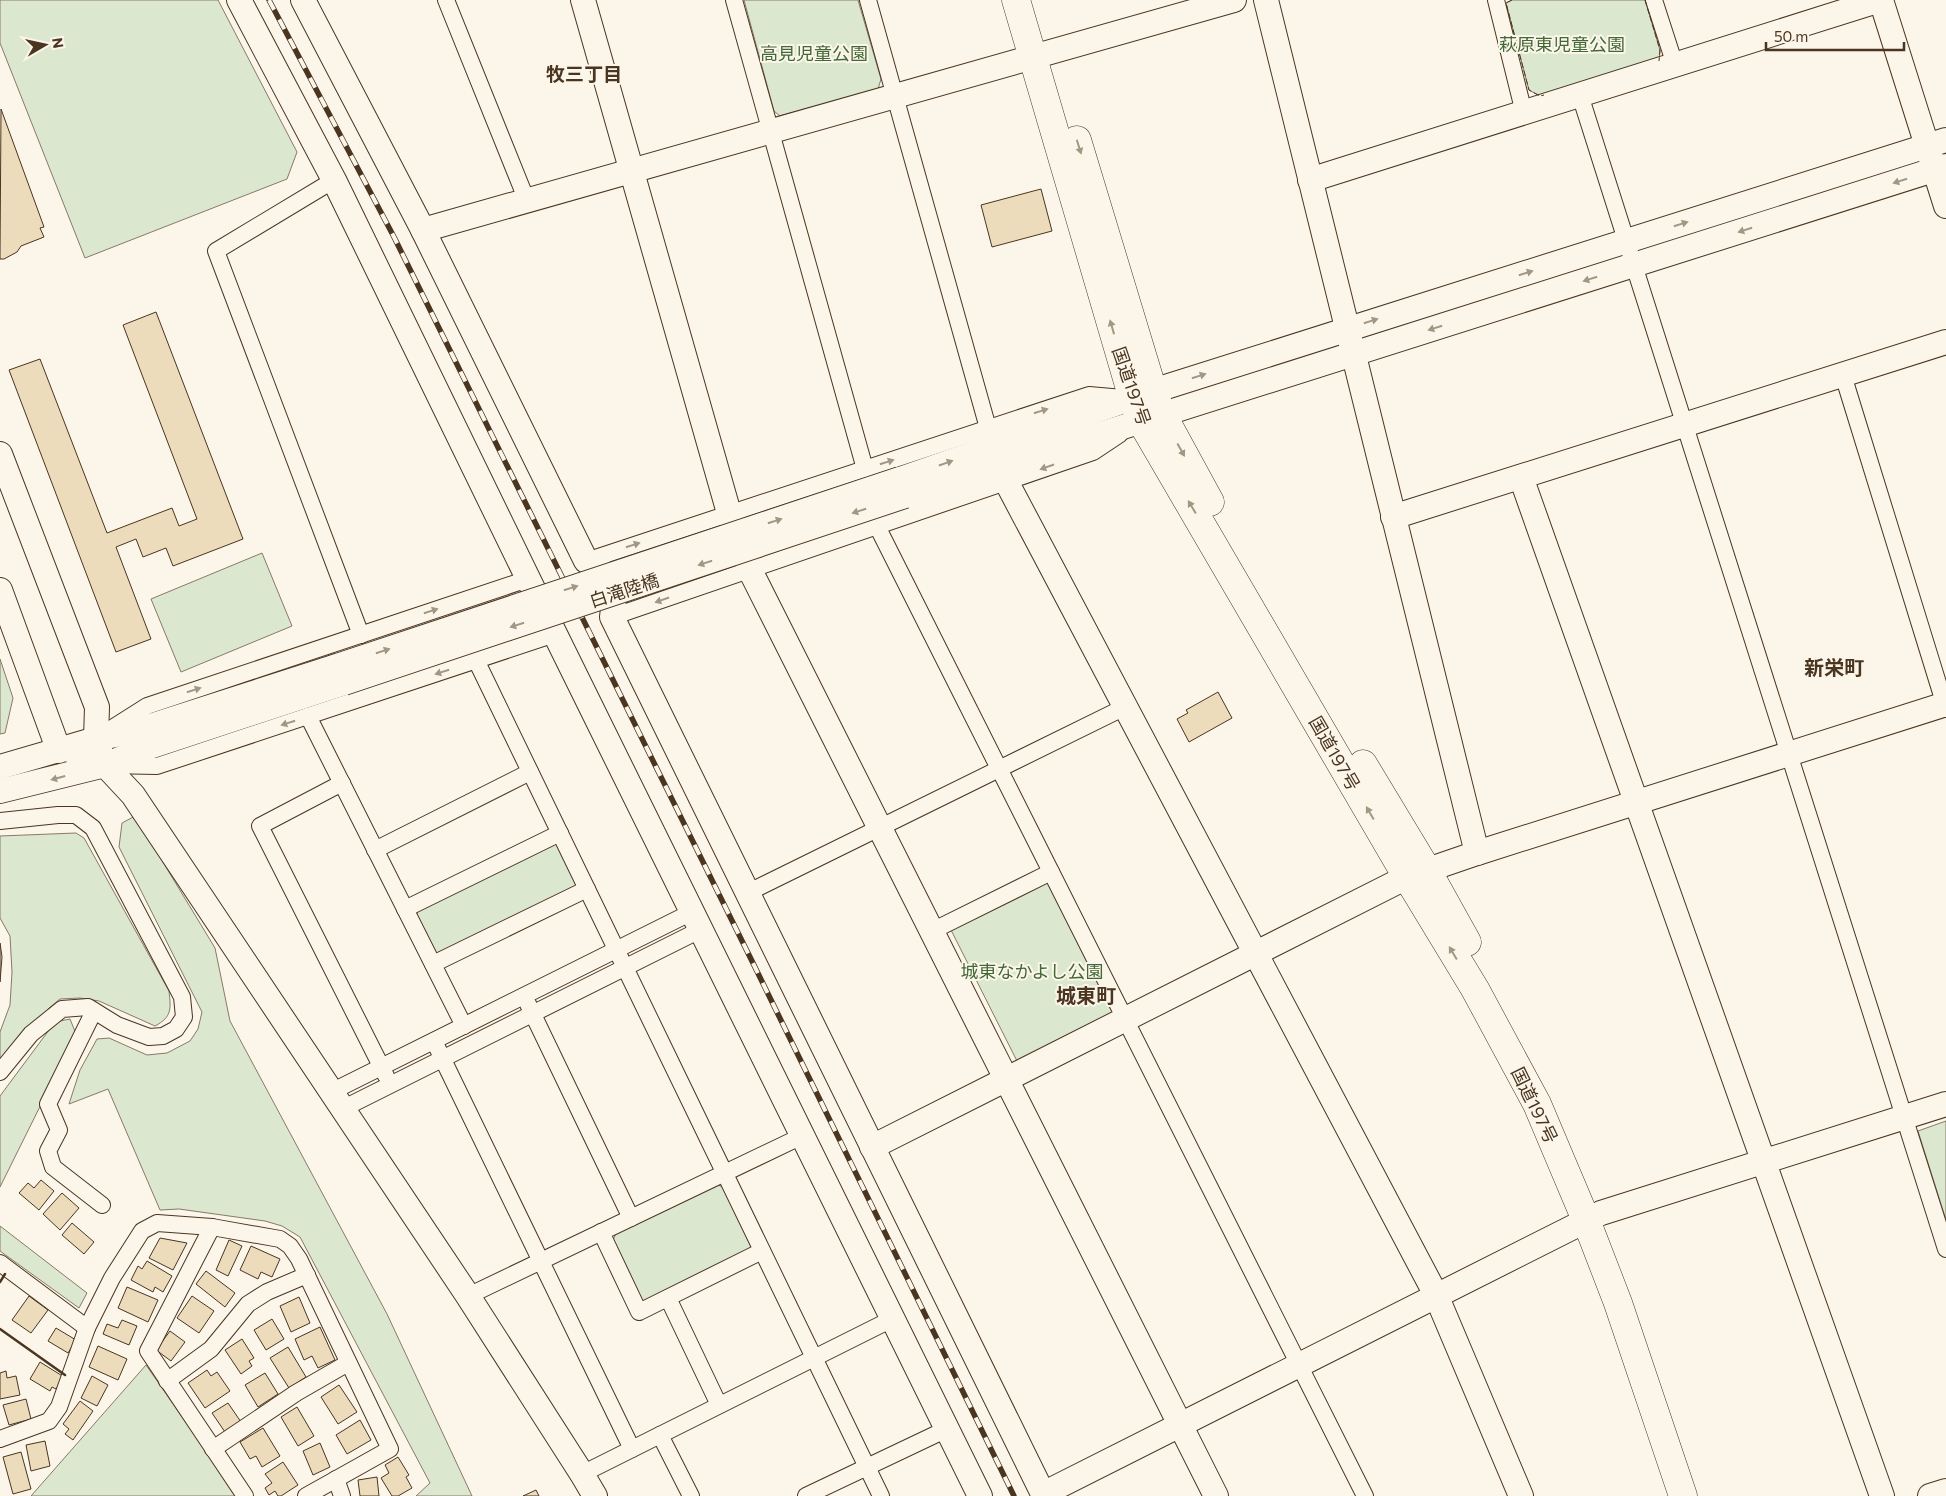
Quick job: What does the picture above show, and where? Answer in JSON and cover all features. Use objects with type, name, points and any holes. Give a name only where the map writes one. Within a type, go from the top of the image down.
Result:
[{"type":"highway","name":"国道197号","points":[[1016,0],[1041,55],[1147,406],[1256,586],[1417,874],[1548,1090],[1593,1217],[1701,1496]]},
{"type":"highway","name":"国道197号","points":[[1035,0],[1041,55]]},
{"type":"highway","name":"国道197号","points":[[1593,1217],[1618,1303],[1683,1496]]},
{"type":"street","points":[[239,0],[334,180],[554,634],[980,1496]]},
{"type":"street","points":[[303,0],[423,230],[586,561],[600,568],[614,600],[612,617],[1044,1495],[1299,1364],[1593,1217],[1946,1104]]},
{"type":"street","points":[[446,0],[527,201]]},
{"type":"street","points":[[584,0],[729,513],[750,570],[1216,1496]]},
{"type":"street","points":[[734,0],[865,469]]},
{"type":"street","points":[[868,0],[988,428]]},
{"type":"street","points":[[423,230],[1234,0]]},
{"type":"street","points":[[1266,0],[1476,854]]},
{"type":"street","points":[[1496,0],[1524,113]]},
{"type":"street","points":[[1654,0],[1675,65]]},
{"type":"street","points":[[1310,180],[1881,0],[1936,143],[1946,206]]},
{"type":"street","points":[[1580,95],[1946,1249]]},
{"type":"street","points":[[612,617],[1093,452],[1147,406],[1347,329],[1936,143]]},
{"type":"street","points":[[586,561],[1089,395],[1147,406],[1353,354],[1940,168]]},
{"type":"street","points":[[334,180],[216,251],[361,635]]},
{"type":"street","points":[[1393,517],[1946,342]]},
{"type":"street","points":[[872,1147],[1417,874],[1636,802],[1946,706],[1843,375]]},
{"type":"street","name":"白滝陸橋","points":[[340,675],[1147,406]]},
{"type":"street","points":[[0,454],[97,707],[96,740],[105,765],[133,795],[468,1296],[595,1496]]},
{"type":"street","points":[[1521,477],[1882,1496]]},
{"type":"street","points":[[1006,482],[1436,1295],[1521,1496]]},
{"type":"street","points":[[877,526],[1365,1496]]},
{"type":"street","points":[[96,740],[148,706],[528,579]]},
{"type":"street","points":[[0,590],[59,751]]},
{"type":"street","points":[[59,751],[105,765],[157,766],[554,634]]},
{"type":"street","points":[[476,660],[881,1496]]},
{"type":"street","points":[[0,767],[340,675]]},
{"type":"street","points":[[0,792],[105,765],[340,675]]},
{"type":"street","points":[[747,893],[1125,707]]},
{"type":"street","points":[[308,716],[464,1026]]},
{"type":"street","points":[[375,850],[530,772]]},
{"type":"street","points":[[342,783],[260,826],[390,1085]]},
{"type":"street","points":[[0,821],[76,815],[93,828],[182,996],[184,1017],[176,1029],[163,1036],[149,1037],[117,1025],[88,1007],[62,1009],[31,1034],[0,1072]]},
{"type":"street","points":[[405,909],[560,833]]},
{"type":"street","points":[[932,931],[1051,872]]},
{"type":"street","points":[[433,964],[587,889]]},
{"type":"street","points":[[337,1101],[382,1068],[434,1041],[617,950],[696,921]]},
{"type":"street","points":[[337,1101],[390,1085],[443,1059],[625,967],[696,921]]},
{"type":"street","points":[[524,996],[631,1218]]},
{"type":"street","points":[[94,1011],[48,1104],[59,1130],[48,1151],[53,1167],[102,1205]]},
{"type":"street","points":[[434,1041],[632,1449]]},
{"type":"street","points":[[468,1296],[802,1136]]},
{"type":"street","points":[[0,1438],[50,1422],[59,1407],[87,1328],[112,1278],[142,1230],[157,1223],[212,1227],[280,1239],[290,1246],[299,1259],[390,1448],[306,1496]]},
{"type":"street","points":[[212,1227],[148,1351],[245,1496]]},
{"type":"street","points":[[601,1232],[640,1312],[762,1251]]},
{"type":"street","points":[[0,1263],[87,1328]]},
{"type":"street","points":[[167,1381],[211,1349],[248,1304],[267,1292],[306,1275]]},
{"type":"street","points":[[668,1298],[719,1405]]},
{"type":"street","points":[[582,1474],[892,1319]]},
{"type":"street","points":[[213,1449],[296,1392],[348,1363]]},
{"type":"street","points":[[806,1496],[947,1428]]},
{"type":"street","points":[[660,1435],[691,1496]]},
{"type":"street","points":[[336,1479],[342,1496]]},
{"type":"street","points":[[1930,1496],[1946,1491]]},
{"type":"green space","points":[[0,0],[218,0],[297,152],[287,179],[85,258],[0,43]]},
{"type":"green space","name":"高見児童公園","points":[[744,0],[858,0],[881,79],[878,89],[780,116],[774,111]]},
{"type":"green space","name":"萩原東児童公園","points":[[1512,0],[1645,0],[1660,50],[1659,61],[1540,96],[1529,90],[1506,3]]},
{"type":"green space","points":[[262,553],[292,626],[181,672],[151,599]]},
{"type":"green space","points":[[0,659],[13,698],[5,733],[0,734]]},
{"type":"green space","points":[[135,816],[215,948],[230,1021],[387,1314],[472,1496],[416,1496],[430,1483],[300,1237],[282,1226],[265,1221],[179,1209],[160,1210],[108,1089],[69,1104],[80,1070],[97,1039],[109,1038],[147,1055],[167,1053],[190,1041],[198,1029],[202,1012],[119,847],[122,823]]},
{"type":"green space","points":[[76,833],[84,838],[169,991],[169,1012],[161,1023],[155,1026],[99,1001],[80,998],[60,999],[49,1008],[0,1068],[0,1032],[10,1005],[12,972],[10,936],[0,918],[0,836]]},
{"type":"green space","points":[[552,841],[560,844],[579,882],[576,889],[443,955],[433,954],[416,919],[418,909]]},
{"type":"green space","name":"城東なかよし公園","points":[[1047,879],[1115,1014],[1018,1063],[950,928]]},
{"type":"green space","points":[[70,1019],[76,1034],[0,1187],[0,1096],[55,1022]]},
{"type":"green space","points":[[1946,1121],[1946,1220],[1918,1131]]},
{"type":"green space","points":[[718,1185],[727,1189],[752,1242],[749,1251],[649,1302],[640,1300],[612,1243],[616,1233]]},
{"type":"green space","points":[[0,1226],[87,1293],[79,1308],[0,1251]]},
{"type":"green space","points":[[146,1365],[237,1496],[31,1496]]},
{"type":"building","points":[[1,109],[44,227],[40,228],[44,237],[21,246],[17,252],[4,259],[0,259]]},
{"type":"building","points":[[1041,189],[1052,231],[992,247],[981,205]]},
{"type":"building","points":[[156,312],[243,539],[173,566],[166,548],[143,557],[136,539],[116,547],[151,639],[116,652],[9,370],[40,359],[107,533],[172,508],[179,526],[197,519],[123,325]]},
{"type":"building","points":[[1218,692],[1232,718],[1189,742],[1177,719],[1188,713],[1186,710]]},
{"type":"building","points":[[0,943],[2,957],[0,982]]},
{"type":"building","points":[[41,1180],[54,1191],[39,1210],[19,1193],[28,1183],[34,1188]]},
{"type":"building","points":[[62,1193],[79,1208],[60,1230],[43,1214]]},
{"type":"building","points":[[72,1223],[94,1242],[84,1254],[62,1235]]},
{"type":"building","points":[[160,1238],[187,1243],[173,1270],[149,1258]]},
{"type":"building","points":[[229,1240],[242,1246],[228,1276],[216,1270]]},
{"type":"building","points":[[251,1246],[280,1259],[272,1277],[261,1272],[258,1279],[240,1270]]},
{"type":"building","points":[[147,1261],[172,1276],[163,1292],[155,1287],[153,1292],[131,1280],[138,1266],[142,1269]]},
{"type":"building","points":[[206,1271],[235,1293],[225,1307],[196,1284]]},
{"type":"building","points":[[127,1287],[158,1300],[148,1322],[118,1308]]},
{"type":"building","points":[[29,1296],[48,1310],[31,1333],[12,1320]]},
{"type":"building","points":[[192,1296],[214,1311],[199,1333],[177,1318]]},
{"type":"building","points":[[299,1297],[310,1323],[291,1332],[280,1306]]},
{"type":"building","points":[[272,1319],[284,1339],[266,1350],[254,1330]]},
{"type":"building","points":[[122,1320],[137,1326],[129,1345],[103,1334],[107,1324],[118,1328]]},
{"type":"building","points":[[320,1327],[335,1360],[318,1368],[312,1356],[304,1360],[295,1339]]},
{"type":"building","points":[[56,1328],[76,1340],[68,1353],[48,1341]]},
{"type":"building","points":[[170,1331],[185,1342],[171,1361],[156,1350]]},
{"type":"building","points":[[242,1339],[254,1358],[249,1361],[252,1366],[241,1374],[225,1350]]},
{"type":"building","points":[[98,1346],[127,1359],[118,1380],[89,1367]]},
{"type":"building","points":[[288,1347],[306,1377],[289,1388],[270,1358]]},
{"type":"building","points":[[40,1362],[64,1377],[56,1389],[52,1387],[50,1391],[30,1379]]},
{"type":"building","points":[[207,1370],[211,1376],[217,1372],[230,1391],[205,1408],[188,1383]]},
{"type":"building","points":[[6,1371],[7,1378],[16,1376],[20,1395],[0,1399],[0,1373]]},
{"type":"building","points":[[265,1373],[278,1394],[258,1407],[245,1385]]},
{"type":"building","points":[[92,1376],[108,1385],[97,1406],[81,1398]]},
{"type":"building","points":[[339,1385],[357,1412],[338,1424],[321,1397]]},
{"type":"building","points":[[26,1399],[31,1419],[9,1425],[3,1405]]},
{"type":"building","points":[[80,1401],[93,1411],[73,1440],[65,1434],[69,1429],[63,1424]]},
{"type":"building","points":[[228,1403],[241,1422],[225,1432],[212,1413]]},
{"type":"building","points":[[297,1407],[314,1436],[298,1446],[281,1417]]},
{"type":"building","points":[[360,1420],[371,1440],[347,1454],[336,1435]]},
{"type":"building","points":[[263,1428],[280,1456],[262,1467],[256,1456],[250,1459],[240,1442]]},
{"type":"building","points":[[45,1441],[50,1466],[31,1471],[26,1445]]},
{"type":"building","points":[[320,1443],[330,1467],[313,1475],[303,1451]]},
{"type":"building","points":[[21,1452],[31,1489],[13,1494],[3,1457]]},
{"type":"building","points":[[398,1457],[409,1475],[406,1477],[412,1488],[398,1496],[392,1496],[381,1478],[389,1473],[385,1465]]},
{"type":"building","points":[[283,1462],[298,1485],[281,1496],[278,1496],[275,1491],[269,1495],[265,1488],[272,1483],[265,1474]]},
{"type":"building","points":[[377,1477],[379,1496],[360,1496],[358,1480]]},
{"type":"building","points":[[536,1490],[539,1496],[523,1496]]},
{"type":"railway","points":[[269,0],[394,237],[1014,1496]]},
{"type":"fence","points":[[1512,0],[1506,3],[1529,90],[1540,96],[1544,95]]},
{"type":"fence","points":[[1645,0],[1660,50],[1659,61]]},
{"type":"wall","points":[[0,1282],[5,1274]]},
{"type":"wall","points":[[0,1329],[65,1375]]},
{"type":"district","name":"牧三丁目","points":[[584,73]]},
{"type":"district","name":"新栄町","points":[[1834,667]]},
{"type":"district","name":"城東町","points":[[1086,995]]}]
